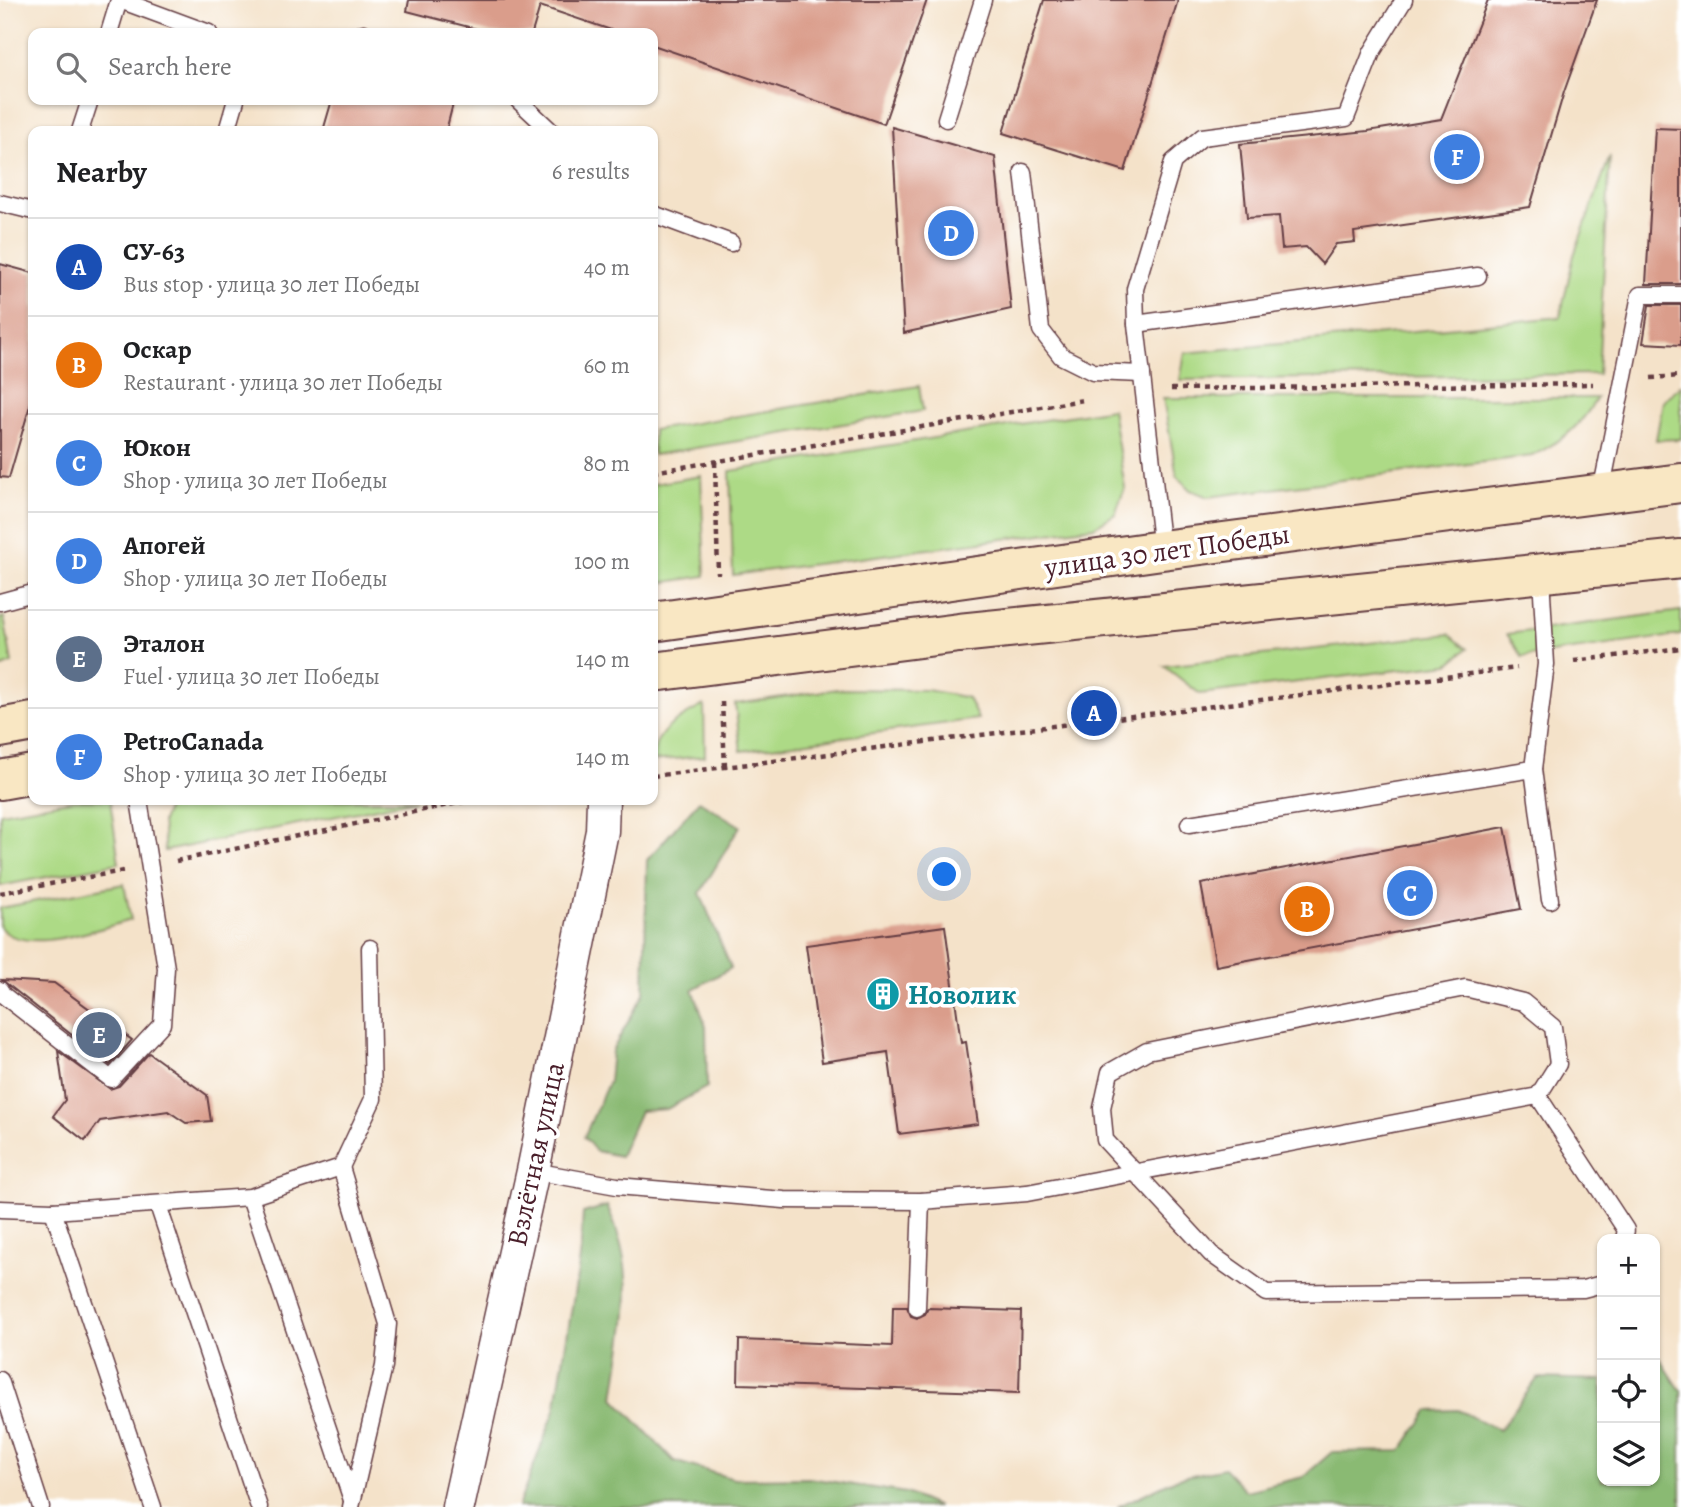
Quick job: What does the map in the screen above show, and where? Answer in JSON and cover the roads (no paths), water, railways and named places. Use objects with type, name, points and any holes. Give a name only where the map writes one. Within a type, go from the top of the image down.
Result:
[{"type":"main road","name":"улица 30 лет Победы","points":[[658,621],[1162,550],[1681,482]]},
{"type":"main road","name":"улица 30 лет Победы","points":[[658,670],[959,633],[1541,576],[1681,559]]},
{"type":"main road","points":[[0,728],[28,723]]},
{"type":"main road","points":[[0,780],[28,775]]},
{"type":"street","name":"Взлётная улица","points":[[458,1507],[533,1171],[602,831],[603,805]]},
{"type":"lane","points":[[111,28],[119,0],[195,28]]},
{"type":"lane","points":[[946,119],[983,0]]},
{"type":"lane","points":[[1162,550],[1136,324],[1135,289],[1173,162],[1202,137],[1346,118],[1372,52],[1404,0]]},
{"type":"lane","points":[[82,126],[88,105]]},
{"type":"lane","points":[[228,126],[235,105]]},
{"type":"lane","points":[[523,105],[546,126]]},
{"type":"lane","points":[[1023,172],[1041,330],[1061,356],[1093,372],[1142,374]]},
{"type":"lane","points":[[0,203],[28,210]]},
{"type":"lane","points":[[658,216],[731,243]]},
{"type":"lane","points":[[1136,324],[1478,276]]},
{"type":"lane","points":[[1601,492],[1640,295],[1681,295]]},
{"type":"lane","points":[[1541,576],[1546,664],[1533,769],[1550,900]]},
{"type":"lane","points":[[0,602],[28,594]]},
{"type":"lane","points":[[1189,824],[1533,769]]},
{"type":"lane","points":[[0,990],[111,1079],[162,1024],[166,968],[140,805]]},
{"type":"lane","points":[[352,1503],[384,1366],[388,1324],[341,1167],[373,1099],[370,948]]},
{"type":"lane","points":[[533,1171],[617,1186],[770,1199],[920,1201],[1027,1193],[1138,1171],[1538,1096],[1558,1064],[1553,1027],[1523,1002],[1465,988],[1147,1051],[1110,1072],[1102,1108],[1105,1140],[1138,1171],[1211,1254],[1266,1293],[1583,1289],[1597,1285]]},
{"type":"lane","points":[[1538,1096],[1610,1203],[1626,1230],[1625,1234]]},
{"type":"lane","points":[[0,1209],[53,1211],[250,1197],[341,1167]]},
{"type":"lane","points":[[250,1197],[352,1503]]},
{"type":"lane","points":[[917,1308],[920,1201]]},
{"type":"lane","points":[[159,1205],[259,1507]]},
{"type":"lane","points":[[53,1211],[153,1507]]},
{"type":"lane","points":[[0,1380],[41,1507]]},
{"type":"place","name":"PetroCanada","points":[[1457,157]]},
{"type":"place","name":"Апогей","points":[[951,233]]},
{"type":"place","name":"СУ-63","points":[[1094,713]]},
{"type":"place","name":"Юкон","points":[[1410,893]]},
{"type":"place","name":"Оскар","points":[[1307,909]]},
{"type":"place","name":"Новолик","points":[[883,994]]},
{"type":"place","name":"Эталон","points":[[99,1035]]}]
